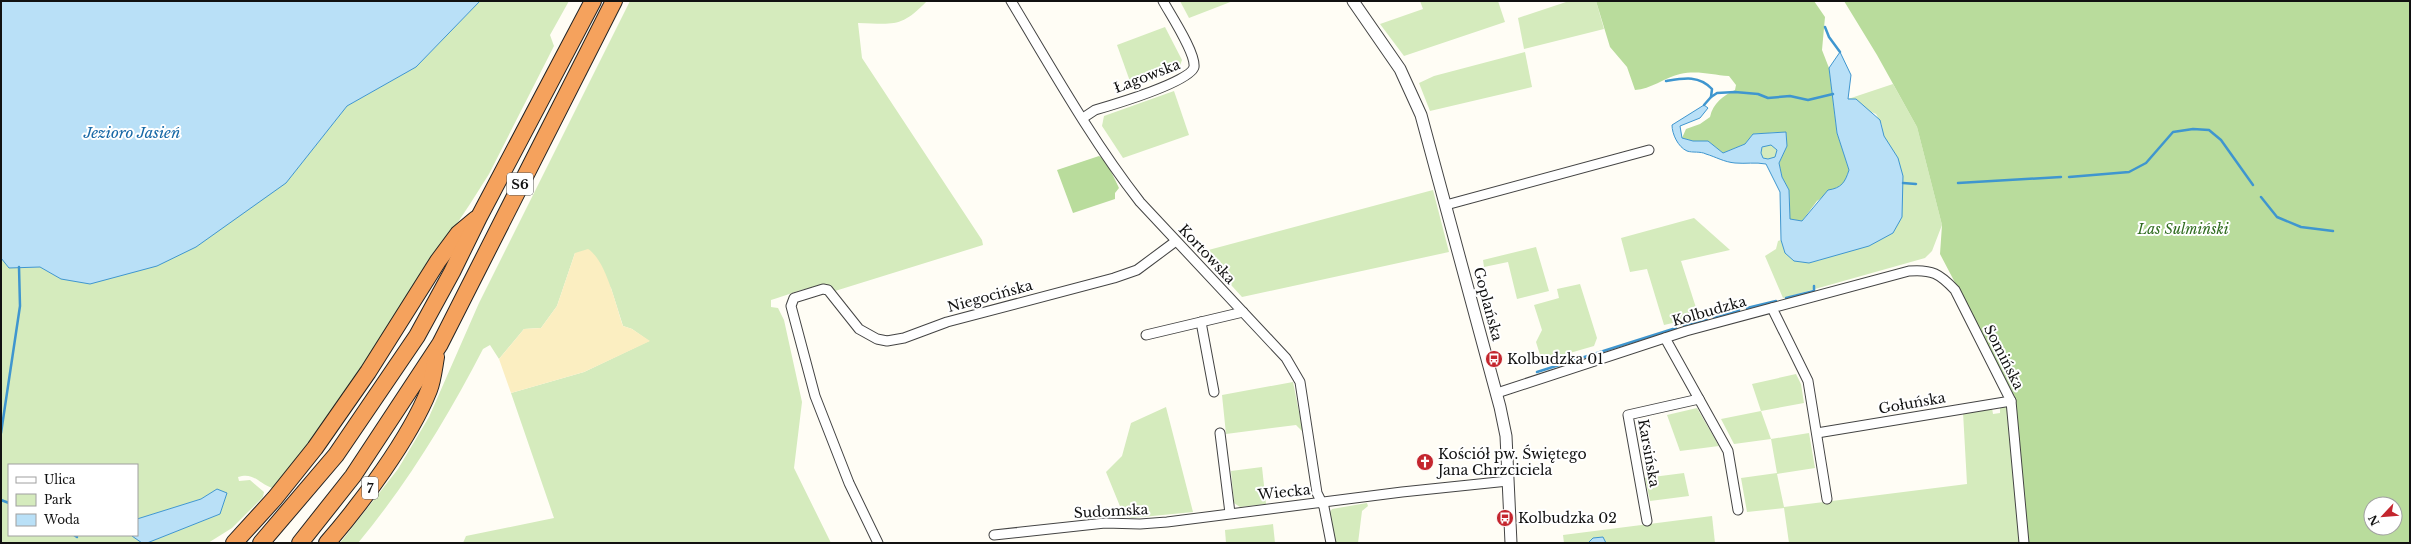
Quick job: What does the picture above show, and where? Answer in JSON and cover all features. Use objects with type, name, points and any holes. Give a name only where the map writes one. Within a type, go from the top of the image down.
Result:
[{"type":"highway","name":"S6","points":[[261,543],[308,491],[363,418],[417,336],[452,272],[479,217],[593,1]]},
{"type":"highway","name":"S6","points":[[300,543],[366,458],[440,344],[614,1]]},
{"type":"highway","points":[[219,543],[237,539],[284,487],[345,407],[438,261],[458,234],[479,217]]},
{"type":"highway","name":"7","points":[[327,543],[346,520],[408,430],[429,390],[440,344]]},
{"type":"street","name":"Kortowska","points":[[1011,1],[1127,186],[1176,241],[1286,358],[1300,382],[1317,493],[1322,502],[1331,543]]},
{"type":"street","name":"Łagowska","points":[[1083,118],[1095,110],[1178,81],[1191,73],[1194,68],[1193,57],[1163,1]]},
{"type":"street","name":"Goplańska","points":[[1353,1],[1392,57],[1414,96],[1428,134],[1497,393],[1506,436],[1511,543]]},
{"type":"street","points":[[1446,206],[1649,150]]},
{"type":"street","name":"Niegocińska","points":[[878,543],[849,483],[815,396],[791,306],[794,298],[823,289],[828,290],[859,329],[877,339],[887,341],[904,338],[947,322],[1114,278],[1137,270],[1176,241]]},
{"type":"street","name":"Kolbudzka","points":[[1497,393],[1665,338],[1772,308],[1909,270],[1931,272]]},
{"type":"street","name":"Somińska","points":[[1931,272],[1942,276],[1954,290],[2011,401],[2024,543]]},
{"type":"street","points":[[1772,308],[1808,381],[1827,499]]},
{"type":"street","points":[[1146,336],[1243,312]]},
{"type":"street","points":[[1201,322],[1214,392]]},
{"type":"street","points":[[1665,338],[1728,451],[1738,510]]},
{"type":"street","name":"Karsińska","points":[[1647,521],[1628,415],[1693,402],[1699,399]]},
{"type":"street","name":"Gołuńska","points":[[1817,432],[2011,401]]},
{"type":"street","points":[[1220,433],[1230,513]]},
{"type":"street","name":"Wiecka","points":[[1230,513],[1508,481]]},
{"type":"street","name":"Sudomska","points":[[994,535],[1105,523],[1147,524],[1230,513]]},
{"type":"green space","points":[[480,1],[569,1],[550,35],[554,46],[489,174],[325,422],[275,486],[272,488],[248,476],[238,477],[239,481],[250,480],[264,492],[263,497],[232,528],[208,543],[147,543],[220,514],[217,489],[201,499],[138,519],[138,464],[8,464],[8,536],[133,536],[142,543],[1,543],[1,258],[9,268],[40,267],[61,279],[286,183],[347,106],[416,67]]},
{"type":"green space","points":[[630,1],[927,1],[918,10],[903,20],[889,24],[858,23],[862,58],[982,240],[983,245],[835,291],[828,288],[812,288],[771,300],[771,307],[778,308],[784,320],[802,402],[794,468],[831,543],[463,543],[466,536],[554,518],[511,393],[584,372],[649,341],[632,329],[623,326],[611,288],[575,253],[557,306],[541,328],[524,329],[499,359],[490,345],[483,349],[441,425],[410,474],[376,521],[358,543],[340,543],[398,469],[429,417],[479,303]]},
{"type":"green space","points":[[1180,1],[1233,1],[1189,18]]},
{"type":"green space","points":[[1420,1],[1498,1],[1505,22],[1404,56],[1380,24],[1423,9]]},
{"type":"green space","points":[[1569,1],[1596,1],[1604,29],[1524,49],[1518,18]]},
{"type":"green space","points":[[1596,1],[1814,1],[1825,17],[1822,50],[1829,68],[1837,133],[1849,170],[1844,183],[1817,201],[1802,221],[1790,219],[1789,190],[1782,177],[1779,163],[1787,146],[1786,132],[1753,134],[1745,144],[1723,153],[1708,141],[1693,141],[1682,138],[1686,129],[1700,124],[1710,117],[1716,104],[1723,97],[1735,90],[1736,85],[1729,76],[1693,72],[1680,74],[1647,88],[1635,90],[1627,67],[1610,47]]},
{"type":"green space","name":"Las Sulmiński","points":[[1844,1],[2410,1],[2410,543],[2026,543],[2015,397],[1940,254],[1942,225],[1917,127],[1877,55]]},
{"type":"green space","points":[[1165,27],[1182,60],[1178,71],[1132,87],[1117,45]]},
{"type":"green space","points":[[1525,52],[1532,87],[1430,111],[1419,83],[1434,76]]},
{"type":"green space","points":[[1893,84],[1917,127],[1942,225],[1932,251],[1925,258],[1783,298],[1765,256],[1776,249],[1778,241],[1781,240],[1785,253],[1818,261],[1826,257],[1898,158],[1883,136],[1882,125],[1876,114],[1867,110],[1856,99],[1848,99]]},
{"type":"green space","points":[[1174,91],[1189,135],[1123,158],[1102,126],[1104,116]]},
{"type":"green space","points":[[1769,144],[1776,149],[1777,152],[1772,159],[1769,160],[1762,155],[1761,152],[1766,145]]},
{"type":"green space","points":[[1099,156],[1106,161],[1119,188],[1115,193],[1115,199],[1073,213],[1057,170]]},
{"type":"green space","points":[[1433,190],[1449,252],[1242,297],[1201,252]]},
{"type":"green space","points":[[1694,218],[1730,250],[1681,261],[1699,317],[1664,325],[1647,269],[1630,272],[1621,238]]},
{"type":"green space","points":[[1536,247],[1549,291],[1517,299],[1508,262],[1484,267],[1483,260]]},
{"type":"green space","points":[[1580,284],[1597,338],[1594,346],[1542,361],[1536,342],[1542,330],[1534,305],[1559,298],[1557,289]]},
{"type":"green space","points":[[1796,374],[1801,384],[1804,403],[1761,411],[1752,384]]},
{"type":"green space","points":[[1293,382],[1303,432],[1296,425],[1226,434],[1222,395]]},
{"type":"green space","points":[[2006,406],[2009,412],[2020,543],[1789,543],[1784,508],[1747,512],[1741,478],[1777,473],[1771,439],[1809,433],[1815,468],[1777,474],[1784,507],[1967,484],[1963,412],[1992,408],[1993,414],[2000,413],[2000,407]]},
{"type":"green space","points":[[1166,407],[1193,512],[1132,518],[1124,516],[1106,472],[1122,456],[1131,423]]},
{"type":"green space","points":[[1697,408],[1719,446],[1680,451],[1667,415]]},
{"type":"green space","points":[[1761,411],[1771,439],[1734,444],[1721,419]]},
{"type":"green space","points":[[1262,467],[1266,504],[1240,507],[1234,503],[1231,471]]},
{"type":"green space","points":[[1684,473],[1689,496],[1650,501],[1645,478]]},
{"type":"green space","points":[[1367,503],[1368,506],[1362,511],[1358,543],[1335,543],[1330,512],[1332,509]]},
{"type":"green space","points":[[1712,516],[1715,543],[1564,543],[1563,535]]},
{"type":"green space","points":[[1273,524],[1275,543],[1226,543],[1225,530]]},
{"type":"sand","points":[[588,249],[600,263],[610,284],[623,326],[632,329],[650,341],[584,372],[511,393],[499,359],[524,329],[541,328],[557,306],[575,253]]},
{"type":"water","name":"Jezioro Jasień","points":[[1,1],[480,1],[416,67],[347,106],[286,183],[196,247],[157,266],[90,284],[61,279],[40,267],[9,268],[1,258]]},
{"type":"water","points":[[1840,52],[1851,75],[1848,99],[1856,99],[1880,120],[1884,136],[1898,158],[1903,176],[1902,217],[1893,233],[1869,246],[1809,263],[1794,261],[1785,253],[1781,240],[1780,192],[1766,164],[1724,161],[1704,153],[1687,151],[1681,147],[1676,140],[1672,125],[1704,105],[1708,108],[1700,118],[1680,126],[1682,138],[1693,141],[1708,141],[1723,153],[1745,144],[1753,134],[1786,132],[1787,146],[1779,163],[1782,177],[1789,190],[1790,219],[1802,221],[1828,190],[1837,188],[1842,184],[1849,170],[1837,133],[1829,68]],"holes":[[[1771,145],[1777,150],[1775,157],[1768,159],[1763,158],[1761,153],[1762,147]]]},
{"type":"water","points":[[217,489],[227,493],[220,514],[147,543],[142,543],[132,536],[138,536],[138,519],[201,499]]},
{"type":"water","points":[[1603,537],[1606,543],[1588,543],[1593,538]]},
{"type":"waterway","points":[[1825,27],[1829,37],[1840,52]]},
{"type":"waterway","points":[[1666,81],[1679,79],[1702,81],[1712,89],[1711,97],[1704,105]]},
{"type":"waterway","points":[[1711,97],[1717,93],[1735,92],[1758,94],[1768,98],[1790,96],[1808,100],[1833,94]]},
{"type":"waterway","points":[[2069,177],[2129,172],[2146,163],[2173,132],[2193,129],[2209,130],[2221,140],[2253,185]]},
{"type":"waterway","points":[[1958,183],[2061,177]]},
{"type":"waterway","points":[[1903,183],[1916,184]]},
{"type":"waterway","points":[[2261,197],[2277,217],[2301,227],[2333,231]]},
{"type":"waterway","points":[[1,433],[20,306],[19,267]]},
{"type":"waterway","points":[[1786,298],[1814,291],[1814,286]]},
{"type":"waterway","points":[[1747,308],[1776,301]]},
{"type":"waterway","points":[[1714,318],[1739,310]]},
{"type":"waterway","points":[[1684,326],[1707,320]]},
{"type":"waterway","points":[[1537,372],[1676,328]]},
{"type":"waterway","points":[[1,500],[8,503]]},
{"type":"place","name":"Kolbudzka 01","points":[[1494,359]]},
{"type":"place","name":"Kościół pw. Świętego Jana Chrzciciela","points":[[1425,462]]},
{"type":"place","name":"Kolbudzka 02","points":[[1505,518]]}]
